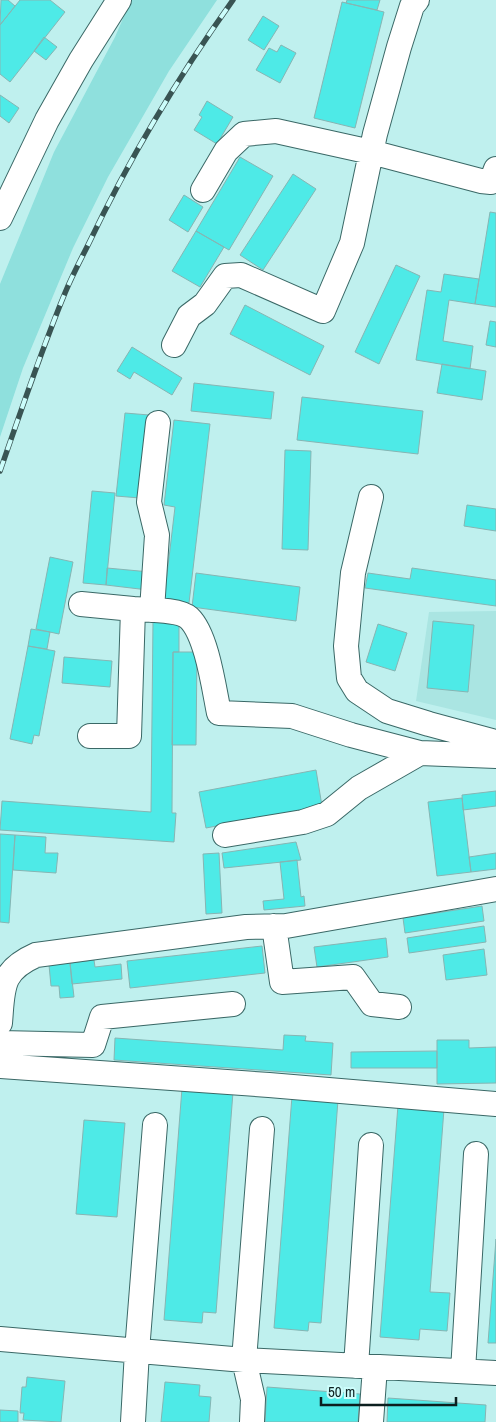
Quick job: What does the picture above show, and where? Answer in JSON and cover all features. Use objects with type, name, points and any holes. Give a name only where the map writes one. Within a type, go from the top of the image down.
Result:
[{"type":"street","points":[[0,218],[47,120],[81,60],[119,0]]},
{"type":"street","points":[[174,345],[189,316],[205,304],[226,276],[241,275],[323,311],[352,244],[374,134],[412,6],[417,0]]},
{"type":"street","points":[[203,190],[226,151],[244,134],[276,131],[371,152],[481,181],[491,182],[496,169]]},
{"type":"street","points":[[90,736],[129,736],[142,610],[157,535],[149,502],[158,424]]},
{"type":"street","points":[[371,497],[353,573],[346,646],[349,678],[357,691],[387,711],[492,741],[496,748]]},
{"type":"street","points":[[82,604],[173,612],[189,618],[202,638],[219,713],[292,716],[420,753],[496,756]]},
{"type":"street","points":[[225,835],[303,822],[327,814],[359,788],[420,753]]},
{"type":"street","points":[[0,1024],[5,978],[22,961],[36,955],[246,927],[286,926],[496,889]]},
{"type":"street","points":[[274,926],[282,982],[354,978],[372,1004],[399,1007]]},
{"type":"street","points":[[0,1043],[93,1045],[102,1017],[233,1004]]},
{"type":"street","points":[[0,1066],[496,1104]]},
{"type":"street","points":[[133,1422],[155,1125]]},
{"type":"street","points":[[252,1422],[253,1399],[244,1360],[262,1129]]},
{"type":"street","points":[[371,1145],[365,1366],[371,1422]]},
{"type":"street","points":[[462,1371],[476,1154]]},
{"type":"street","points":[[0,1339],[244,1360],[496,1373]]},
{"type":"shaded area","points":[[131,0],[217,0],[169,71],[108,177],[73,248],[23,368],[0,437],[0,284],[54,152],[115,37]]},
{"type":"shaded area","points":[[496,611],[496,720],[416,701],[429,612]]},
{"type":"building","points":[[1,0],[8,0],[15,6],[0,25]]},
{"type":"building","points":[[20,0],[50,0],[65,12],[10,82],[0,74],[0,25]]},
{"type":"building","points":[[347,0],[380,0],[377,10],[346,3]]},
{"type":"building","points":[[342,2],[384,12],[355,128],[314,118]]},
{"type":"building","points":[[263,16],[279,26],[264,50],[248,40]]},
{"type":"building","points":[[44,37],[57,47],[46,60],[34,51]]},
{"type":"building","points":[[281,45],[296,53],[280,83],[256,70],[269,48],[277,52]]},
{"type":"building","points":[[0,95],[19,108],[9,123],[0,116]]},
{"type":"building","points":[[207,101],[233,117],[217,144],[194,130],[202,117],[199,115]]},
{"type":"building","points":[[240,157],[273,176],[229,250],[196,231]]},
{"type":"building","points":[[293,174],[316,189],[263,270],[240,255]]},
{"type":"building","points":[[184,195],[203,207],[188,232],[169,220]]},
{"type":"building","points":[[490,212],[496,213],[496,307],[475,304]]},
{"type":"building","points":[[196,231],[224,247],[200,287],[172,271]]},
{"type":"building","points":[[396,265],[420,276],[379,364],[355,352]]},
{"type":"building","points":[[444,274],[479,279],[475,304],[449,300],[443,341],[473,346],[470,369],[416,360],[427,290],[441,292]]},
{"type":"building","points":[[245,305],[324,346],[310,375],[230,334]]},
{"type":"building","points":[[490,321],[496,322],[496,347],[486,345]]},
{"type":"building","points":[[132,347],[182,378],[172,395],[134,372],[130,379],[117,371]]},
{"type":"building","points":[[442,364],[486,371],[482,400],[437,393]]},
{"type":"building","points":[[194,383],[274,392],[271,419],[191,411]]},
{"type":"building","points":[[302,397],[423,411],[418,454],[297,440]]},
{"type":"building","points":[[125,413],[149,415],[140,498],[116,496]]},
{"type":"building","points":[[174,420],[210,424],[189,603],[164,600],[175,507],[164,505]]},
{"type":"building","points":[[285,450],[311,451],[308,550],[282,549]]},
{"type":"building","points":[[92,491],[115,493],[106,585],[83,583]]},
{"type":"building","points":[[467,505],[496,509],[496,531],[464,526]]},
{"type":"building","points":[[50,557],[73,562],[59,634],[36,629]]},
{"type":"building","points":[[107,568],[150,572],[148,590],[106,585]]},
{"type":"building","points":[[412,568],[496,580],[496,606],[365,588],[368,573],[410,579]]},
{"type":"building","points":[[196,573],[300,587],[296,621],[192,607]]},
{"type":"building","points":[[153,620],[179,620],[179,652],[173,652],[172,813],[176,813],[174,842],[0,830],[2,801],[151,812]]},
{"type":"building","points":[[433,621],[474,625],[468,692],[427,688]]},
{"type":"building","points":[[378,624],[407,633],[395,671],[366,662]]},
{"type":"building","points":[[31,629],[50,632],[47,649],[28,646]]},
{"type":"building","points":[[28,646],[55,651],[39,736],[34,735],[32,744],[10,739]]},
{"type":"building","points":[[173,652],[197,652],[196,745],[172,745]]},
{"type":"building","points":[[64,657],[112,661],[110,687],[62,683]]},
{"type":"building","points":[[316,770],[322,806],[206,828],[199,792]]},
{"type":"building","points":[[496,791],[496,806],[463,810],[462,795]]},
{"type":"building","points":[[462,798],[471,872],[437,876],[428,802]]},
{"type":"building","points":[[0,834],[15,835],[9,923],[0,922]]},
{"type":"building","points":[[15,835],[46,837],[45,853],[58,853],[56,873],[13,870]]},
{"type":"building","points":[[296,842],[301,860],[224,868],[222,853]]},
{"type":"building","points":[[219,853],[222,913],[206,914],[203,854]]},
{"type":"building","points":[[496,853],[496,869],[471,872],[469,857]]},
{"type":"building","points":[[297,860],[301,897],[304,896],[305,906],[264,910],[263,901],[284,899],[280,862]]},
{"type":"building","points":[[482,906],[484,921],[405,933],[403,918]]},
{"type":"building","points":[[484,926],[486,942],[409,953],[407,938]]},
{"type":"building","points":[[386,938],[388,957],[317,967],[314,947]]},
{"type":"building","points":[[262,946],[265,973],[130,988],[127,961]]},
{"type":"building","points":[[484,949],[487,975],[446,980],[443,955]]},
{"type":"building","points":[[94,960],[95,967],[121,964],[122,979],[72,984],[70,963]]},
{"type":"building","points":[[70,963],[74,997],[60,998],[59,986],[51,986],[49,965]]},
{"type":"building","points":[[284,1035],[306,1036],[305,1041],[333,1043],[331,1075],[114,1060],[115,1038],[283,1050]]},
{"type":"building","points":[[437,1040],[469,1040],[469,1048],[496,1047],[496,1083],[437,1084]]},
{"type":"building","points":[[437,1051],[437,1068],[351,1068],[351,1052]]},
{"type":"building","points":[[182,1088],[233,1092],[216,1313],[203,1312],[202,1323],[164,1320]]},
{"type":"building","points":[[292,1096],[338,1100],[321,1323],[309,1322],[308,1331],[274,1328]]},
{"type":"building","points":[[398,1105],[444,1109],[430,1292],[450,1293],[447,1331],[420,1329],[419,1340],[380,1337]]},
{"type":"building","points":[[84,1120],[125,1123],[117,1217],[76,1214]]},
{"type":"building","points":[[496,1239],[496,1343],[488,1343]]},
{"type":"building","points":[[27,1377],[65,1381],[61,1422],[23,1420],[24,1413],[20,1413],[22,1387],[26,1387]]},
{"type":"building","points":[[165,1382],[200,1385],[199,1396],[211,1397],[209,1422],[161,1422]]},
{"type":"building","points":[[267,1387],[360,1394],[358,1422],[265,1422]]},
{"type":"building","points":[[388,1398],[486,1405],[485,1422],[387,1422]]},
{"type":"building","points":[[0,1410],[18,1411],[18,1422],[0,1422]]},
{"type":"railway","points":[[0,471],[31,381],[76,269],[120,181],[155,119],[233,0]]}]
